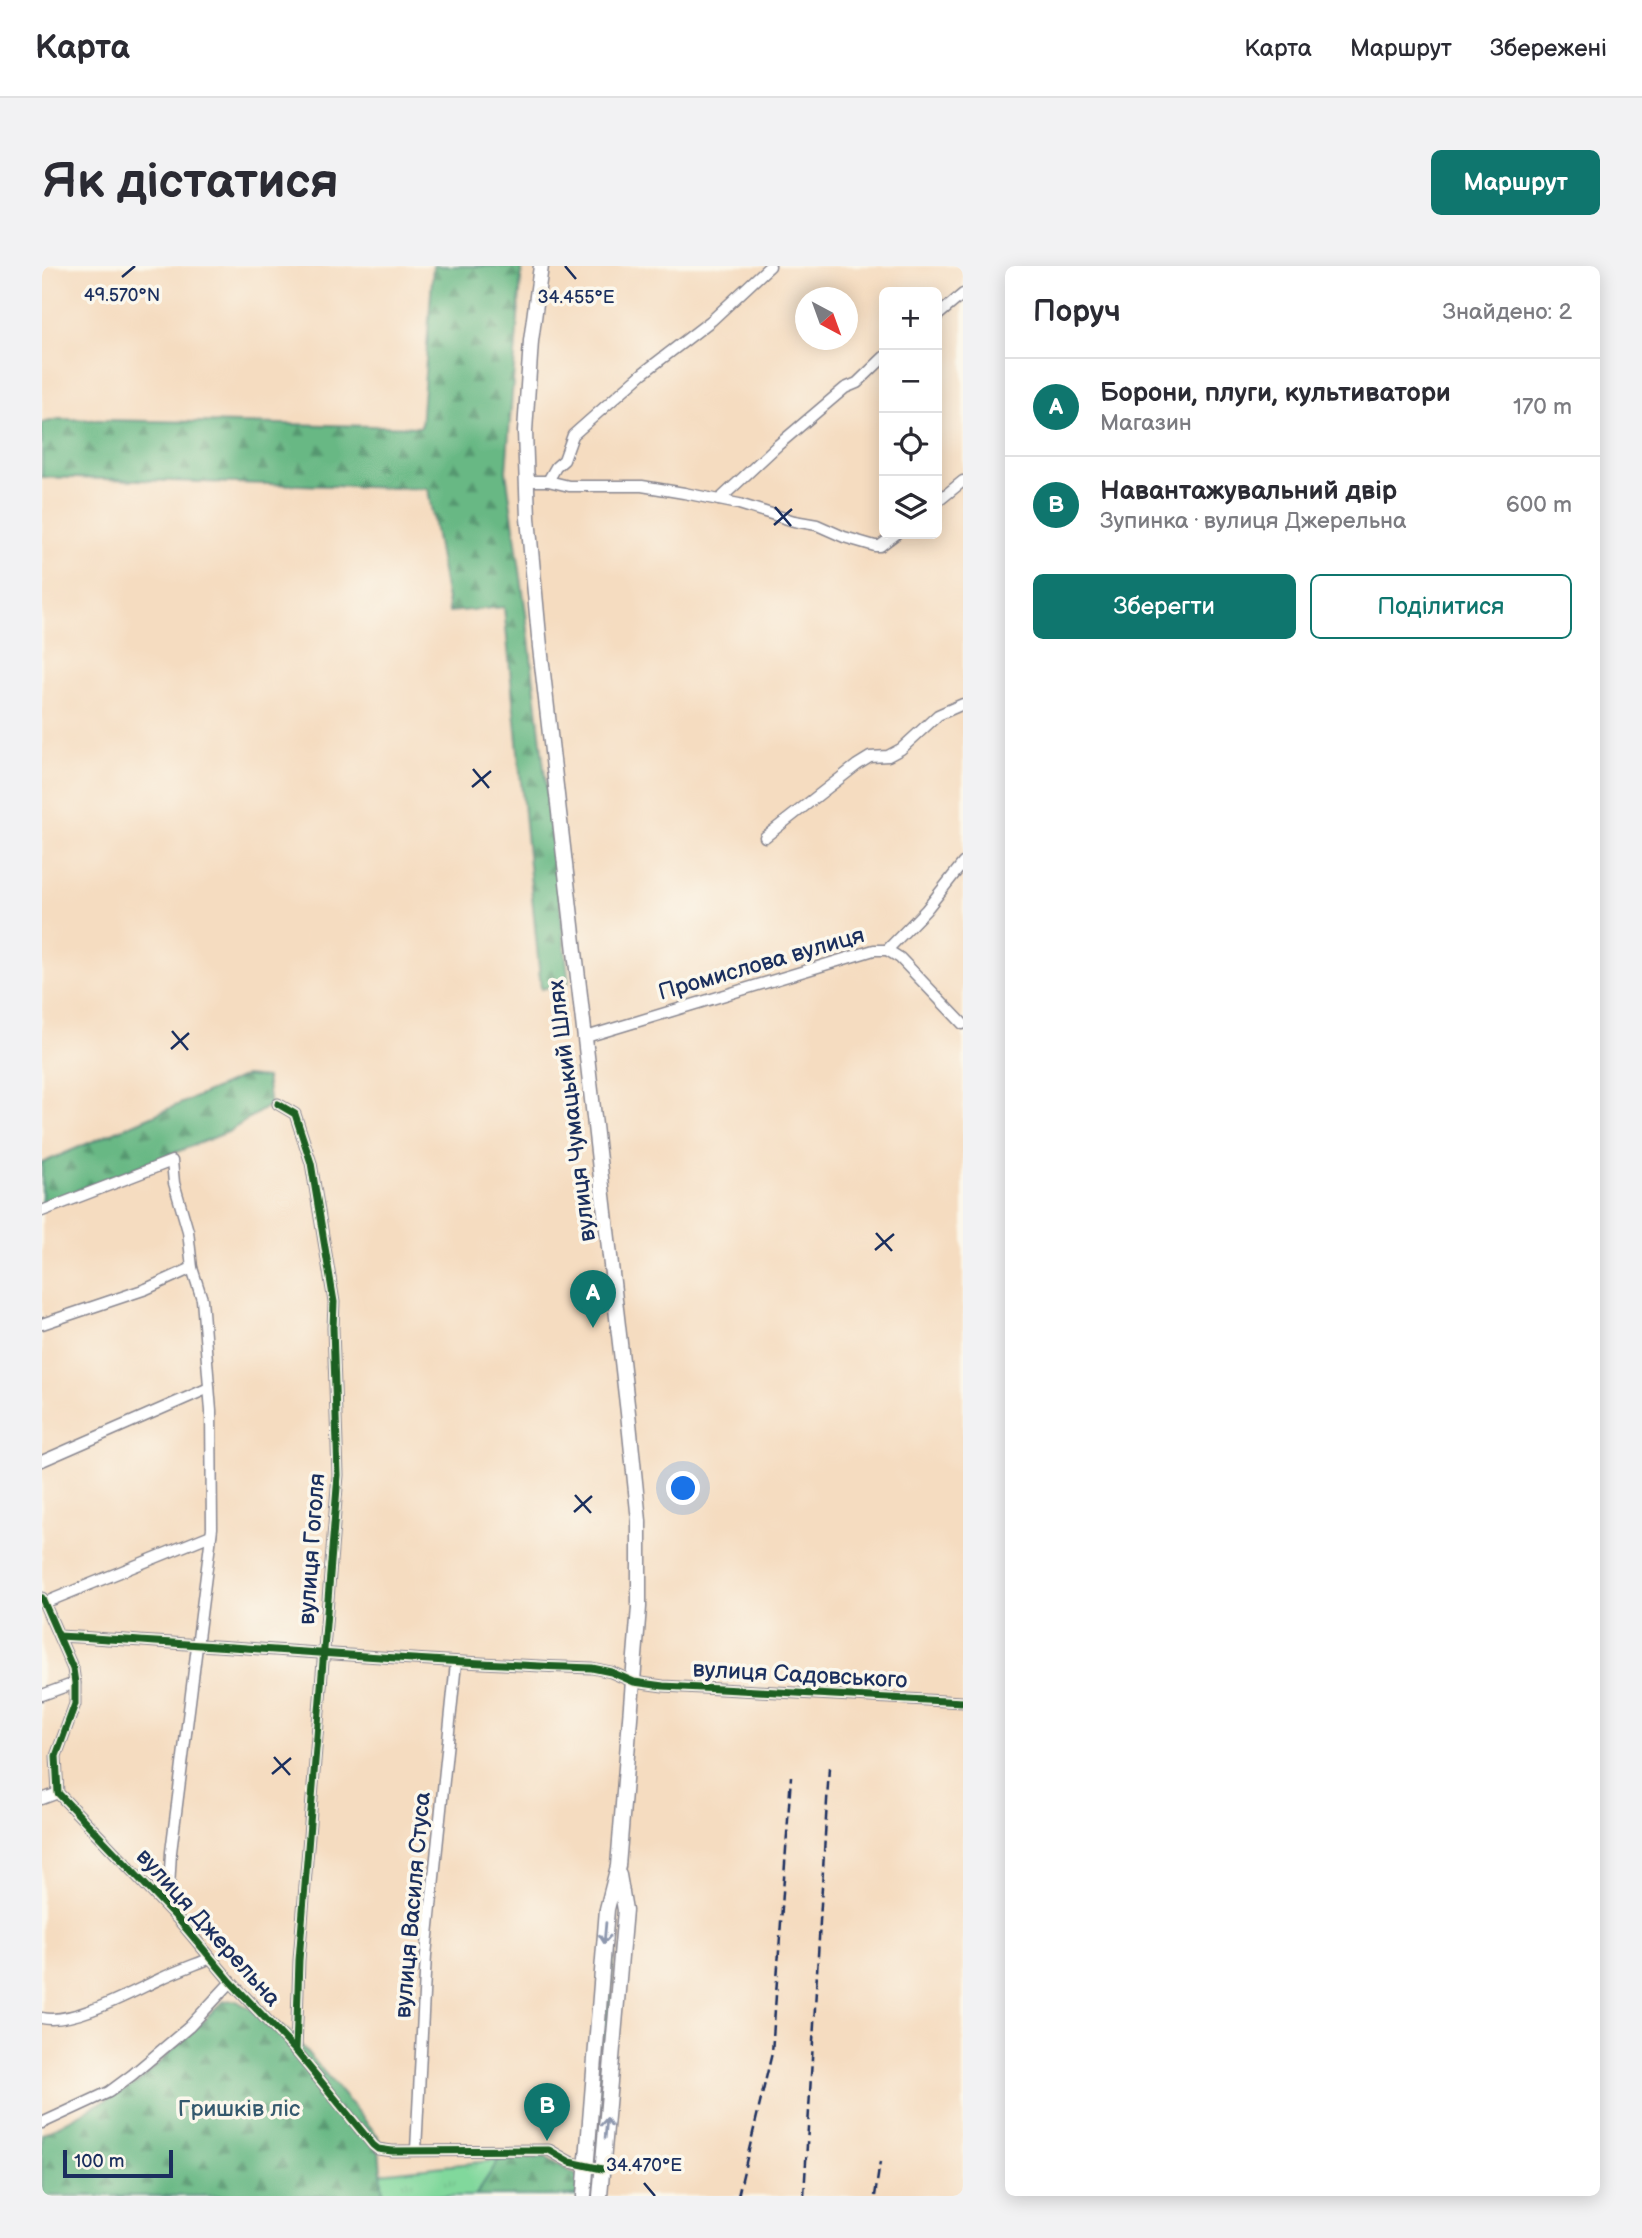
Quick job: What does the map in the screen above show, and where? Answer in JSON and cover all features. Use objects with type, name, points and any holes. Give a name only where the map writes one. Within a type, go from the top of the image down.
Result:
[{"type":"main road","name":"вулиця Чумацький Шлях","points":[[541,266],[531,341],[525,431],[528,518],[540,647],[639,1521],[639,1608],[634,1682],[618,1866],[607,1909],[584,2196]]},
{"type":"main road","name":"вулиця Чумацький Шлях","points":[[600,2196],[625,1910],[618,1866]]},
{"type":"street","points":[[548,481],[566,456],[573,435],[643,373],[712,320],[770,266]]},
{"type":"street","points":[[942,312],[963,294]]},
{"type":"street","points":[[719,500],[778,444],[845,388],[858,383],[879,361]]},
{"type":"street","points":[[526,481],[548,481],[569,486],[642,486],[719,500],[817,525],[844,537],[880,546],[889,539]]},
{"type":"street","points":[[942,498],[963,481]]},
{"type":"street","points":[[765,837],[857,765],[870,757],[888,756],[901,749],[938,715],[963,704]]},
{"type":"street","points":[[887,950],[926,910],[963,863]]},
{"type":"street","name":"Промислова вулиця","points":[[586,1037],[874,950],[887,950],[900,958],[963,1024]]},
{"type":"street","name":"вулиця Гоголя","points":[[278,1104],[295,1114],[311,1163],[334,1302],[332,1328],[338,1475],[299,1960],[296,2051]]},
{"type":"street","points":[[42,1211],[172,1161],[174,1183],[188,1231],[192,1268],[202,1299],[209,1388],[211,1535],[171,1852],[168,1908]]},
{"type":"street","points":[[42,1324],[146,1289],[192,1268]]},
{"type":"street","points":[[42,1461],[209,1388]]},
{"type":"street","points":[[42,1799],[58,1793],[57,1756],[75,1704],[73,1669],[43,1601],[211,1535]]},
{"type":"street","name":"вулиця Садовського","points":[[59,1636],[198,1643],[456,1663],[592,1668],[611,1672],[634,1682],[663,1686],[963,1702]]},
{"type":"street","name":"вулиця Василя Стуса","points":[[416,2150],[426,1955],[456,1663]]},
{"type":"street","points":[[42,1695],[75,1683]]},
{"type":"street","name":"вулиця Джерельна","points":[[58,1793],[168,1908],[231,1982],[296,2051],[378,2149],[549,2150],[570,2162],[586,2167]]},
{"type":"street","points":[[42,2018],[55,2020],[72,2016],[211,1958]]},
{"type":"street","points":[[42,2123],[110,2092],[189,2027],[231,1982]]},
{"type":"street","points":[[586,2167],[602,2169]]},
{"type":"green space","points":[[433,266],[522,266],[506,471],[526,613],[569,983],[541,989],[504,607],[449,612],[428,489],[42,477],[42,423],[59,419],[421,427]]},
{"type":"green space","points":[[245,1076],[266,1078],[270,1105],[228,1132],[42,1204],[42,1163]]},
{"type":"green space","points":[[611,1917],[617,1918],[600,2151],[593,2150]]},
{"type":"green space","name":"Гришків ліс","points":[[235,2000],[290,2032],[378,2136],[383,2196],[42,2196],[42,2134],[138,2083],[224,2001]]},
{"type":"green space","points":[[545,2157],[579,2177],[577,2196],[475,2196],[499,2160]]},
{"type":"green space","points":[[499,2160],[475,2196],[383,2196],[381,2173]]},
{"type":"railway","points":[[804,2196],[829,1767]]},
{"type":"railway","points":[[738,2196],[772,2053],[791,1776]]},
{"type":"railway","points":[[875,2196],[880,2162]]},
{"type":"cycle path","points":[[278,1104],[295,1114],[311,1163],[334,1302],[338,1475],[299,1960],[296,2051]]},
{"type":"cycle path","points":[[42,1598],[73,1669],[75,1683],[75,1704],[56,1756],[58,1793],[178,1919],[231,1982],[296,2051],[373,2145],[378,2149],[392,2151],[549,2150],[570,2162],[602,2169]]},
{"type":"cycle path","points":[[59,1636],[592,1668],[611,1672],[634,1682],[663,1686],[963,1702]]},
{"type":"place","name":"Борони, плуги, культиватори","points":[[593,1328]]},
{"type":"place","name":"Навантажувальний двір","points":[[547,2141]]}]
